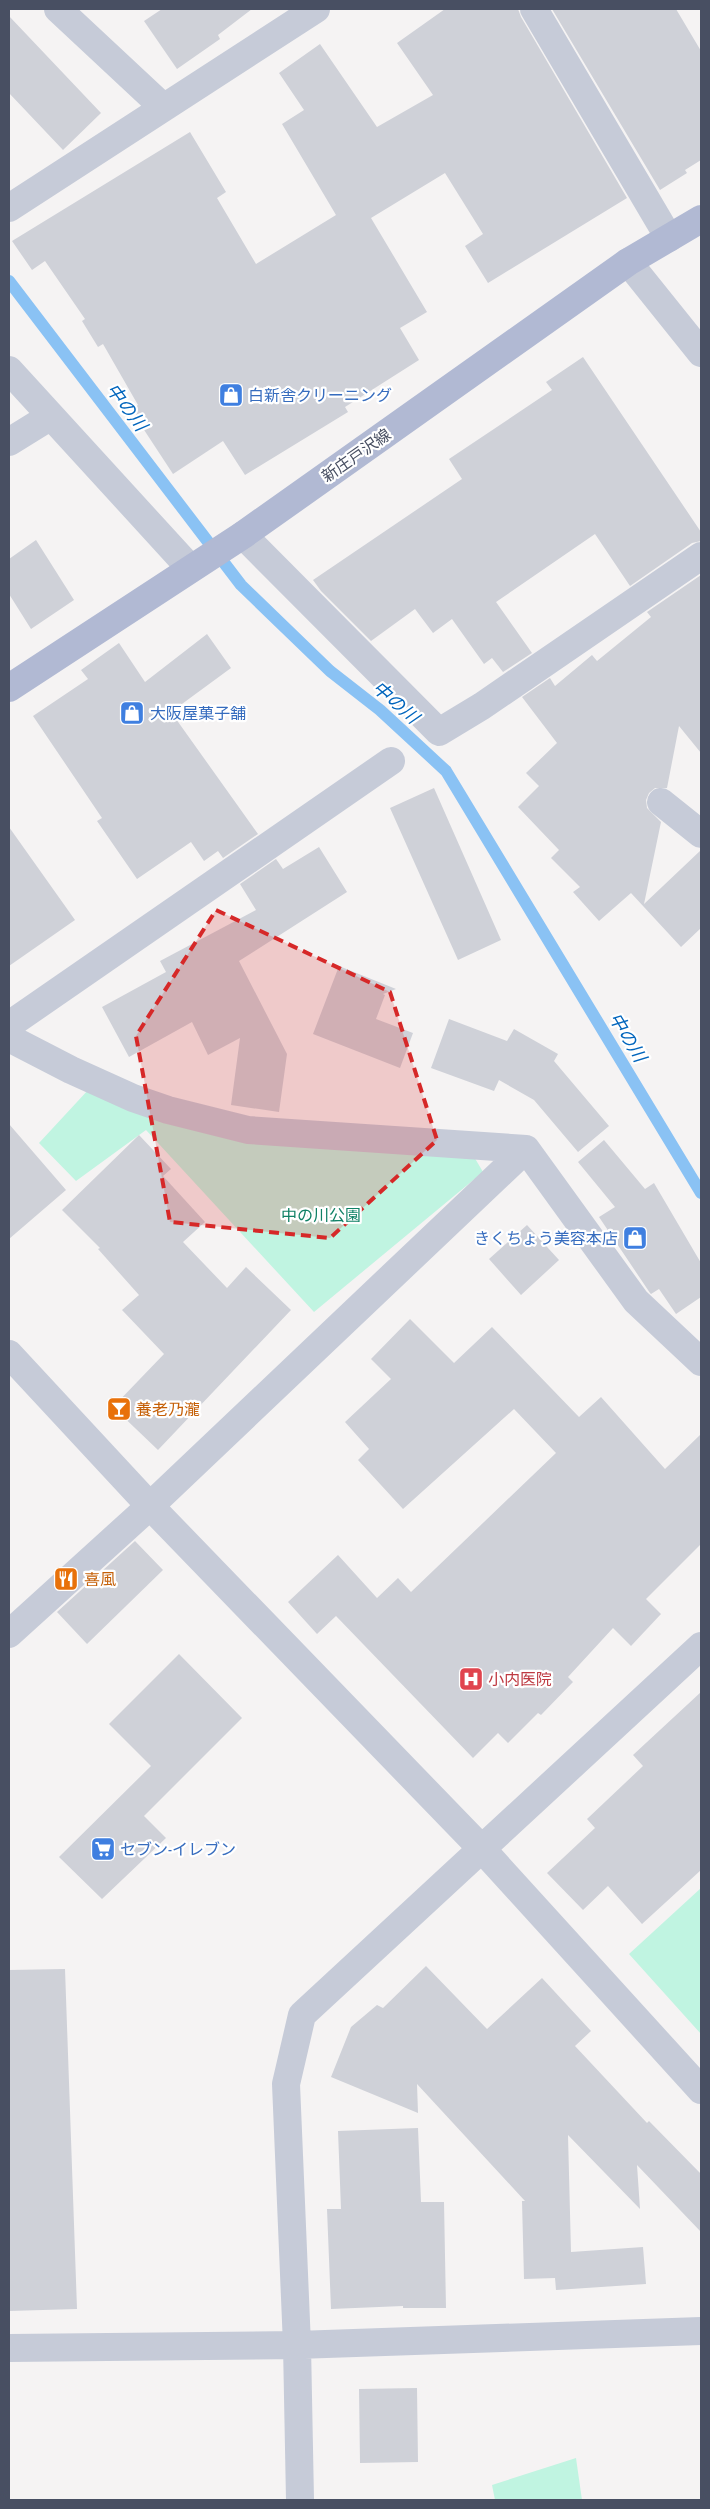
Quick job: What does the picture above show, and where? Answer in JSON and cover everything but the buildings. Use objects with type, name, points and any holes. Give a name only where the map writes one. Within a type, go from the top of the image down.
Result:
[{"type":"main road","name":"新庄戸沢線","points":[[9,688],[243,535],[628,262],[701,219]]},
{"type":"street","points":[[58,9],[162,107]]},
{"type":"street","points":[[9,208],[162,107],[316,9]]},
{"type":"street","points":[[534,9],[669,238]]},
{"type":"street","points":[[628,262],[701,353]]},
{"type":"street","points":[[9,370],[190,568]]},
{"type":"street","points":[[9,442],[51,416]]},
{"type":"street","points":[[243,535],[439,732],[490,700],[701,556]]},
{"type":"street","points":[[9,1025],[391,761]]},
{"type":"street","points":[[661,802],[701,834]]},
{"type":"street","points":[[9,1038],[71,1070],[133,1098],[168,1110],[248,1130],[526,1149]]},
{"type":"street","points":[[526,1149],[636,1301],[701,1362]]},
{"type":"street","points":[[9,1634],[150,1506],[526,1149]]},
{"type":"street","points":[[9,1354],[150,1506],[481,1848],[701,2090]]},
{"type":"street","points":[[300,2500],[297,2345],[286,2084],[302,2015],[701,1647]]},
{"type":"street","points":[[9,2348],[297,2345],[701,2330]]},
{"type":"highlighted area","points":[[216,910],[390,992],[437,1140],[330,1238],[170,1222],[136,1036]]},
{"type":"green space","name":"中の川公園","points":[[89,1089],[473,1155],[483,1172],[314,1312],[146,1130],[76,1181],[39,1143]]},
{"type":"green space","points":[[701,1888],[701,2034],[629,1954]]},
{"type":"green space","points":[[576,2458],[582,2500],[495,2500],[492,2485]]},
{"type":"waterway","name":"中の川","points":[[9,281],[241,585],[330,671],[380,710],[446,771],[701,1193]]},
{"type":"place","name":"白新舎クリーニング","points":[[231,395]]},
{"type":"place","name":"大阪屋菓子舗","points":[[132,713]]},
{"type":"place","name":"きくちょう美容本店","points":[[635,1238]]},
{"type":"place","name":"養老乃瀧","points":[[119,1409]]},
{"type":"place","name":"喜風","points":[[66,1579]]},
{"type":"place","name":"小内医院","points":[[471,1679]]},
{"type":"place","name":"セブン-イレブン","points":[[103,1849]]}]
